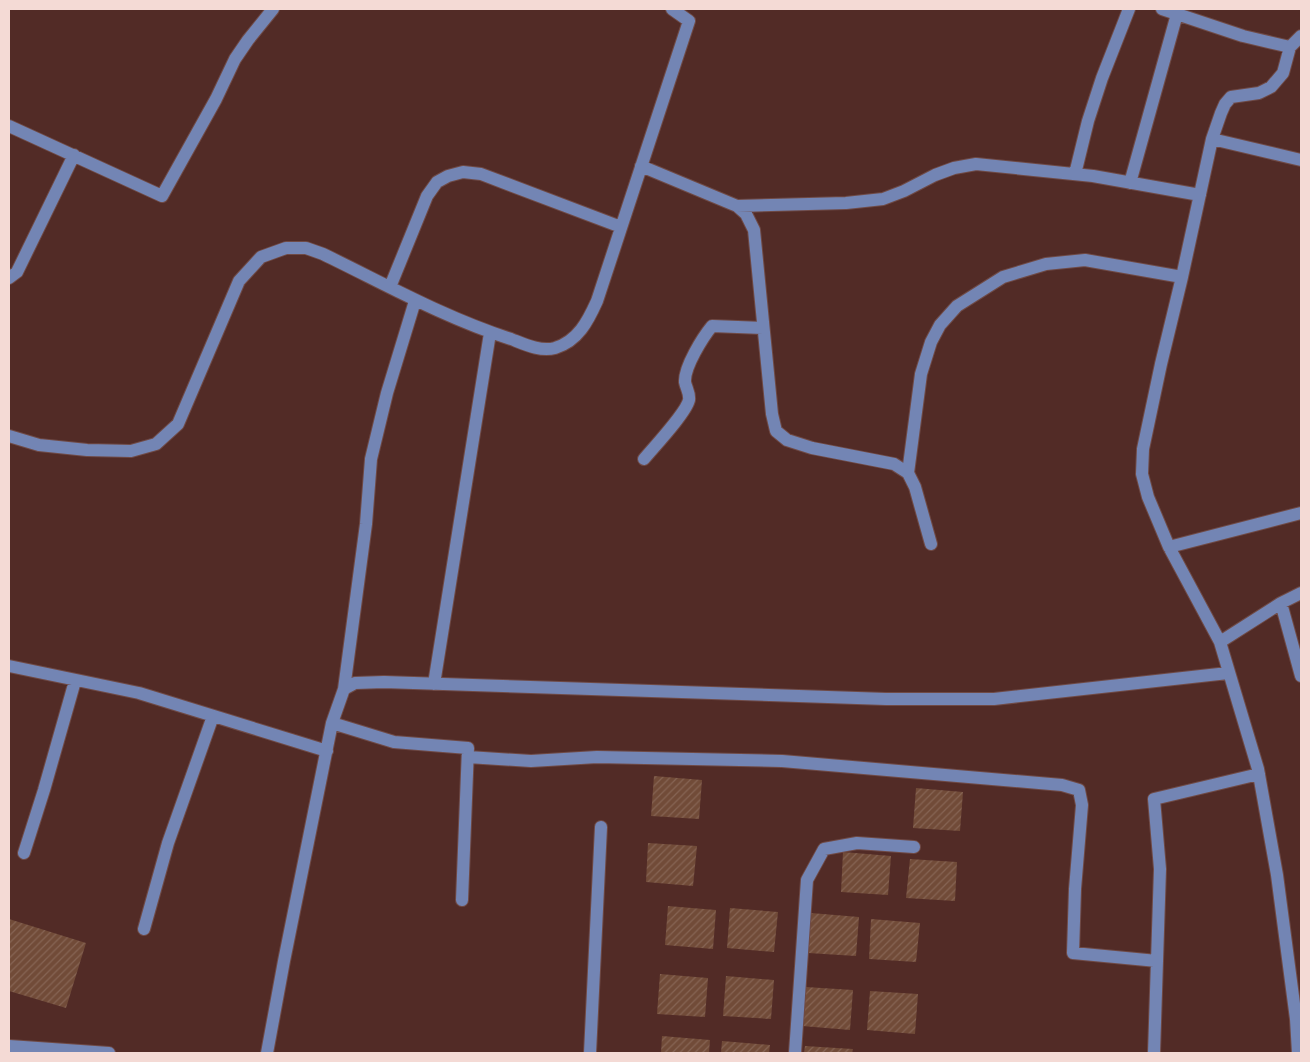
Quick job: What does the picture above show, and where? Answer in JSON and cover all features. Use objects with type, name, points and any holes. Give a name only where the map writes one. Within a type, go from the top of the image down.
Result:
[{"type":"street","points":[[9,126],[162,196],[216,99],[235,59],[273,9]]},
{"type":"street","points":[[9,436],[38,445],[87,450],[131,451],[156,444],[178,424],[238,281],[261,257],[286,248],[306,248],[323,254],[415,301],[490,333],[539,349],[555,348],[571,340],[587,324],[597,301],[689,21],[672,9]]},
{"type":"street","points":[[1075,174],[1088,121],[1102,78],[1129,9]]},
{"type":"street","points":[[1162,9],[1244,36],[1290,47]]},
{"type":"street","points":[[1130,183],[1177,14]]},
{"type":"street","points":[[1298,1053],[1296,1019],[1278,874],[1259,774],[1220,642],[1169,547],[1148,497],[1142,474],[1143,449],[1212,139],[1225,104],[1231,97],[1259,93],[1271,87],[1283,73],[1290,47],[1301,36]]},
{"type":"street","points":[[1212,139],[1301,160]]},
{"type":"street","points":[[9,278],[17,272],[74,155]]},
{"type":"street","points":[[737,206],[846,203],[883,199],[904,191],[935,175],[954,168],[976,164],[1075,174],[1200,195]]},
{"type":"street","points":[[641,166],[737,206],[746,214],[754,230],[772,414],[776,430],[787,440],[812,448],[894,464],[908,473],[915,487],[931,544]]},
{"type":"street","points":[[390,287],[427,196],[437,182],[448,176],[463,172],[481,174],[621,227]]},
{"type":"street","points":[[908,473],[921,374],[935,333],[958,306],[1003,277],[1046,264],[1084,260],[1182,277]]},
{"type":"street","points":[[267,1053],[332,723],[344,689],[366,524],[371,460],[387,393],[415,301]]},
{"type":"street","points":[[644,459],[689,401],[689,391],[685,382],[688,369],[705,335],[712,326],[764,328]]},
{"type":"street","points":[[434,684],[490,333]]},
{"type":"street","points":[[1169,547],[1301,513]]},
{"type":"street","points":[[1220,642],[1281,603],[1301,593]]},
{"type":"street","points":[[1281,603],[1301,676]]},
{"type":"street","points":[[9,666],[139,693],[327,751]]},
{"type":"street","points":[[344,689],[355,683],[434,684],[886,699],[994,699],[1228,672]]},
{"type":"street","points":[[24,853],[75,680]]},
{"type":"street","points":[[144,929],[168,843],[213,716]]},
{"type":"street","points":[[332,723],[394,742],[468,748],[462,900]]},
{"type":"street","points":[[468,757],[531,761],[598,757],[782,761],[1062,785],[1078,790],[1082,805],[1075,889],[1073,953],[1157,961]]},
{"type":"street","points":[[1154,1053],[1160,869],[1154,799],[1259,774]]},
{"type":"street","points":[[590,1053],[601,827]]},
{"type":"street","points":[[795,1053],[807,880],[824,849],[857,842],[914,848]]},
{"type":"street","points":[[9,1046],[109,1053]]},
{"type":"building","points":[[654,776],[702,780],[699,819],[651,816]]},
{"type":"building","points":[[916,788],[963,792],[960,831],[913,828]]},
{"type":"building","points":[[648,843],[697,846],[693,886],[646,882]]},
{"type":"building","points":[[843,852],[891,856],[888,895],[841,892]]},
{"type":"building","points":[[910,859],[957,862],[955,901],[906,898]]},
{"type":"building","points":[[668,906],[716,910],[713,949],[665,945]]},
{"type":"building","points":[[730,908],[778,912],[774,952],[727,948]]},
{"type":"building","points":[[811,913],[859,917],[856,956],[808,953]]},
{"type":"building","points":[[9,919],[86,943],[66,1008],[9,991]]},
{"type":"building","points":[[871,919],[920,923],[916,962],[869,959]]},
{"type":"building","points":[[660,974],[708,978],[705,1017],[657,1014]]},
{"type":"building","points":[[726,976],[774,980],[771,1019],[723,1016]]},
{"type":"building","points":[[806,987],[853,990],[850,1030],[802,1026]]},
{"type":"building","points":[[870,991],[918,994],[915,1034],[867,1030]]},
{"type":"building","points":[[662,1036],[710,1040],[709,1053],[661,1053]]},
{"type":"building","points":[[722,1041],[770,1045],[769,1053],[721,1053]]},
{"type":"building","points":[[805,1046],[853,1049],[852,1053],[804,1053]]}]
